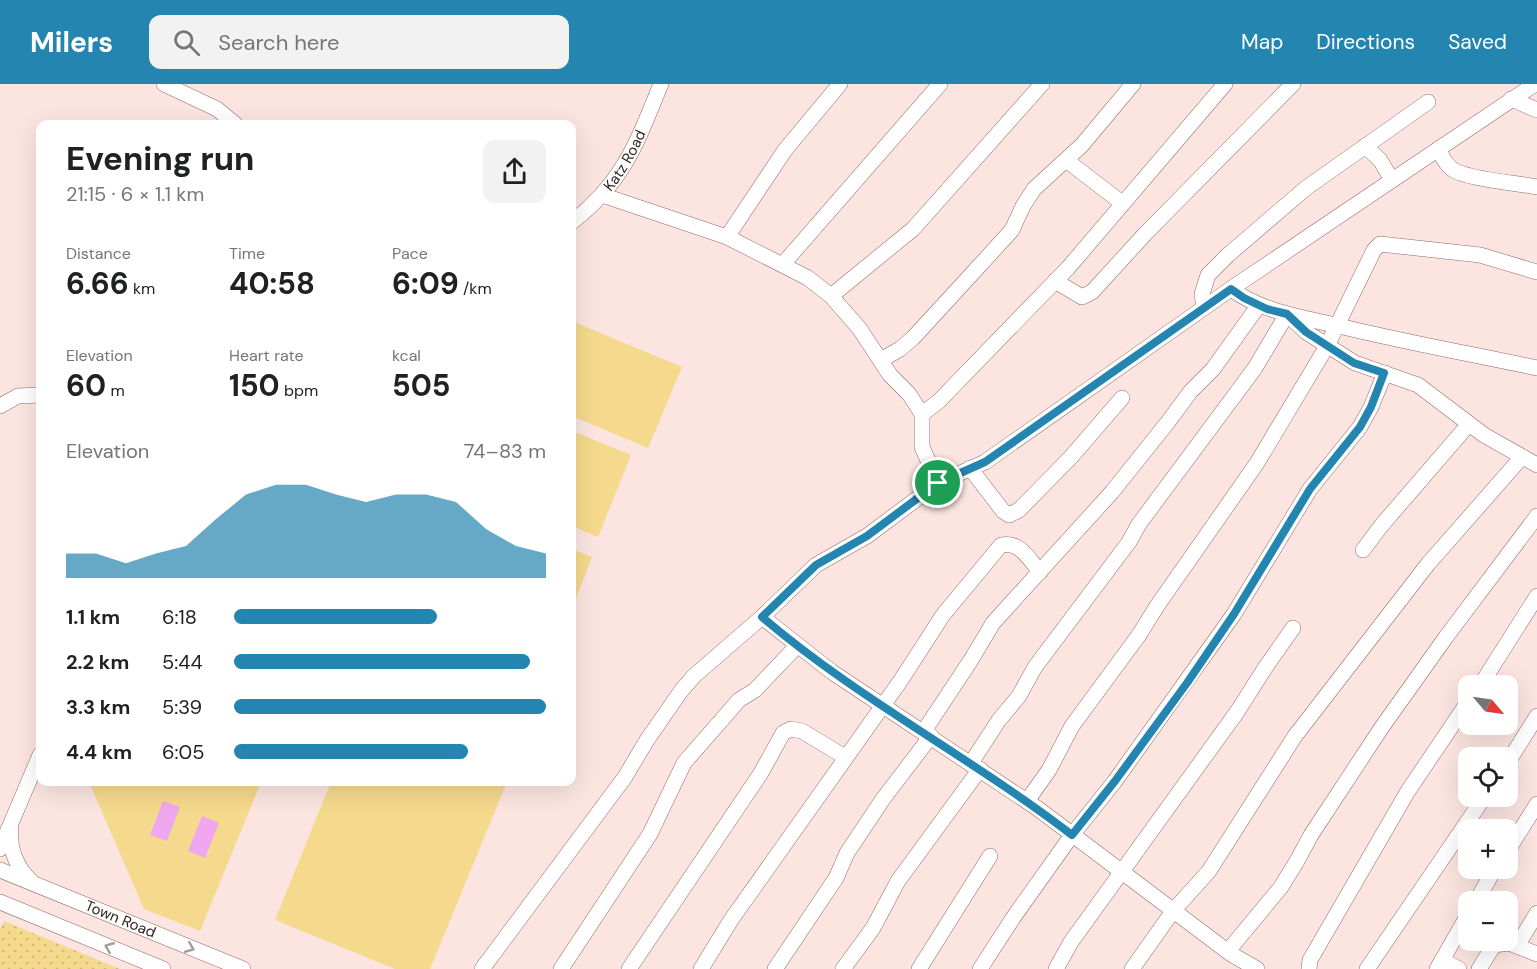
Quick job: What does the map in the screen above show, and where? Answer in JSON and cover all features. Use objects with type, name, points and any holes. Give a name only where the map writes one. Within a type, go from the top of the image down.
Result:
[{"type":"street","points":[[164,84],[217,109],[230,120]]},
{"type":"street","name":"Katz Road","points":[[576,218],[602,195],[628,160],[661,84]]},
{"type":"street","points":[[728,237],[786,150],[840,84]]},
{"type":"street","points":[[783,264],[940,84]]},
{"type":"street","points":[[831,296],[913,229],[1042,84]]},
{"type":"street","points":[[881,360],[900,349],[920,331],[1012,230],[1034,189],[1082,146],[1133,84]]},
{"type":"street","points":[[922,414],[939,401],[1054,281],[1225,84]]},
{"type":"street","points":[[1054,281],[1082,297],[1092,292],[1161,218],[1293,84]]},
{"type":"street","points":[[482,969],[625,777],[681,691],[694,676],[762,617],[816,565],[867,536],[938,483],[985,462],[1204,307],[1531,85]]},
{"type":"street","points":[[1511,99],[1537,110]]},
{"type":"street","points":[[1204,307],[1202,294],[1208,275],[1228,255],[1306,188],[1428,102]]},
{"type":"street","points":[[1365,146],[1380,160],[1392,180]]},
{"type":"street","points":[[1438,149],[1445,163],[1453,170],[1467,175],[1537,188]]},
{"type":"street","points":[[1066,160],[1122,203]]},
{"type":"street","points":[[602,195],[728,237],[808,278],[831,296],[859,328],[890,375],[909,394],[922,414],[922,447],[938,483]]},
{"type":"street","points":[[1027,801],[1049,770],[1072,726],[1139,635],[1257,464],[1327,346],[1374,250],[1380,244],[1480,255],[1537,272]]},
{"type":"street","points":[[1231,289],[1259,305],[1287,314],[1396,340],[1537,368]]},
{"type":"street","points":[[775,969],[836,878],[847,853],[927,734],[993,623],[1112,492],[1168,423],[1191,390],[1213,369],[1259,305]]},
{"type":"street","points":[[1287,314],[1306,332],[1354,363],[1418,385],[1484,435],[1537,465]]},
{"type":"street","points":[[843,969],[873,928],[897,881],[976,766],[999,720],[1019,696],[1035,667],[1129,542],[1139,524],[1255,368],[1287,314]]},
{"type":"street","points":[[980,969],[1072,835],[1187,683],[1234,614],[1310,489],[1360,427],[1371,407],[1384,373]]},
{"type":"street","points":[[0,406],[18,396],[36,395]]},
{"type":"street","points":[[970,468],[1003,511],[1009,515],[1019,510],[1071,457],[1122,398]]},
{"type":"street","points":[[1363,550],[1469,424]]},
{"type":"street","points":[[1132,969],[1173,911],[1209,871],[1295,736],[1428,564],[1522,457]]},
{"type":"street","points":[[1228,951],[1281,887],[1311,835],[1382,728],[1446,637],[1537,516]]},
{"type":"street","points":[[701,969],[731,920],[901,680],[943,615],[1001,545],[1010,543],[1016,545],[1040,572]]},
{"type":"street","points":[[1487,675],[1537,596]]},
{"type":"street","points":[[762,617],[832,672],[1027,801],[1173,911],[1257,969]]},
{"type":"street","points":[[1056,969],[1071,942],[1237,712],[1293,628]]},
{"type":"street","points":[[561,969],[650,834],[684,763],[739,700],[754,690],[797,646]]},
{"type":"street","points":[[1517,747],[1537,716]]},
{"type":"street","points":[[1309,969],[1310,960],[1408,791],[1458,717]]},
{"type":"street","points":[[629,969],[741,802],[783,734],[791,729],[802,731],[845,757]]},
{"type":"street","points":[[0,849],[36,765]]},
{"type":"street","points":[[1518,834],[1537,804]]},
{"type":"street","points":[[1367,969],[1477,807]]},
{"type":"street","points":[[0,835],[11,824]]},
{"type":"street","points":[[11,824],[10,835],[15,857],[34,884]]},
{"type":"street","points":[[919,969],[990,856]]},
{"type":"street","name":"Town Road","points":[[0,870],[243,969]]},
{"type":"street","name":"Town Road","points":[[0,902],[163,969]]},
{"type":"street","points":[[1518,943],[1537,913]]},
{"type":"street","points":[[1458,932],[1439,965],[1459,969]]},
{"type":"street","points":[[1518,947],[1537,954]]},
{"type":"street","points":[[1479,969],[1490,951]]},
{"type":"shaded area","points":[[576,323],[682,367],[648,448],[576,418]]},
{"type":"shaded area","points":[[576,433],[631,455],[598,537],[576,528]]},
{"type":"shaded area","points":[[576,551],[592,557],[576,598]]},
{"type":"shaded area","points":[[91,786],[259,786],[200,931],[144,909]]},
{"type":"shaded area","points":[[329,786],[505,786],[430,969],[395,969],[275,920]]},
{"type":"shaded area","points":[[163,801],[180,807],[167,841],[150,835]]},
{"type":"shaded area","points":[[202,816],[219,823],[205,858],[188,851]]},
{"type":"shaded area","points":[[4,921],[120,969],[0,969],[0,930]]},
{"type":"route","points":[[1231,289],[1267,309],[1287,314],[1306,332],[1354,363],[1384,373],[1371,407],[1360,427],[1339,456],[1310,489],[1234,614],[1187,683],[1072,835],[1037,808],[832,672],[762,617],[816,565],[867,536],[938,483],[985,462],[1114,369],[1231,289]]}]
